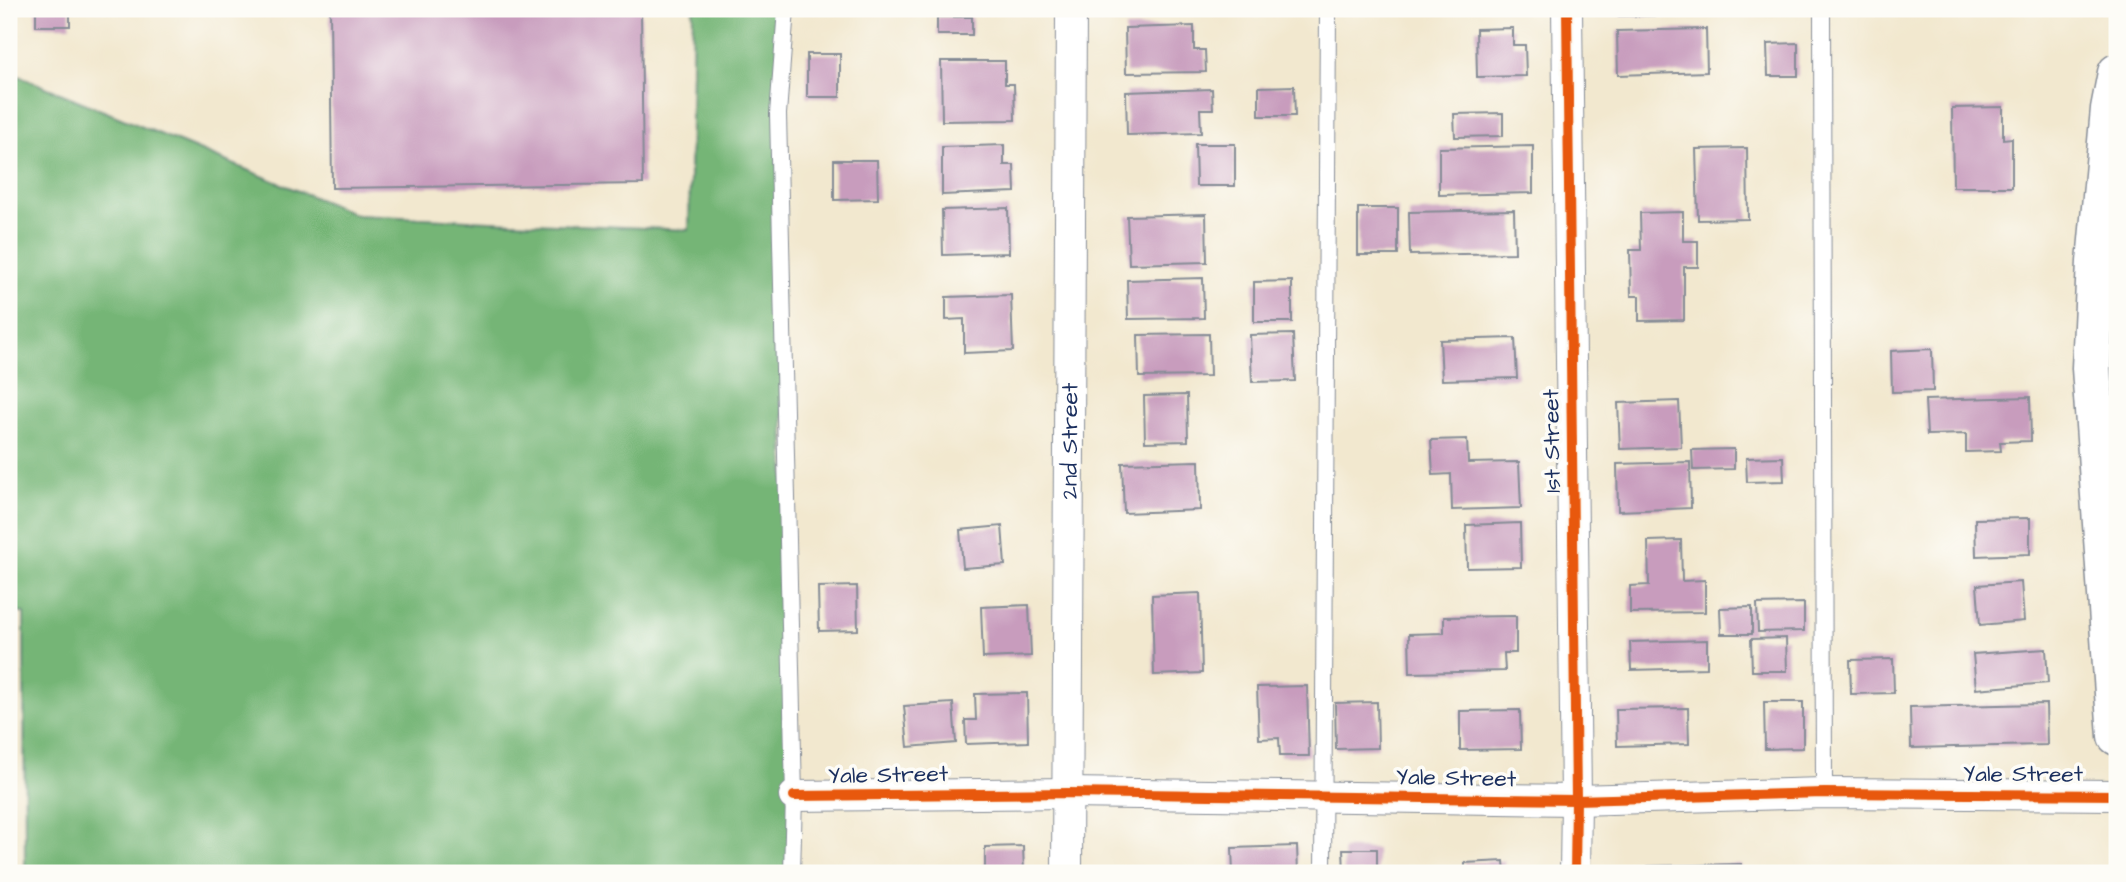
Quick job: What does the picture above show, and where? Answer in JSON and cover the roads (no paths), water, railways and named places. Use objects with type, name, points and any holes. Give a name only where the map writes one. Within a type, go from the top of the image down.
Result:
[{"type":"street","name":"2nd Street","points":[[1067,873],[1072,9]]},
{"type":"street","name":"1st Street","points":[[1567,9],[1575,873]]},
{"type":"street","points":[[2117,73],[2110,109],[2096,262],[2091,369],[2117,736]]},
{"type":"street","name":"Yale Street","points":[[794,796],[1068,793],[1576,800],[1824,793],[2117,795]]},
{"type":"lane","points":[[786,9],[778,114],[794,796],[792,873]]},
{"type":"lane","points":[[1323,873],[1328,9]]},
{"type":"lane","points":[[1822,9],[1824,793]]}]
